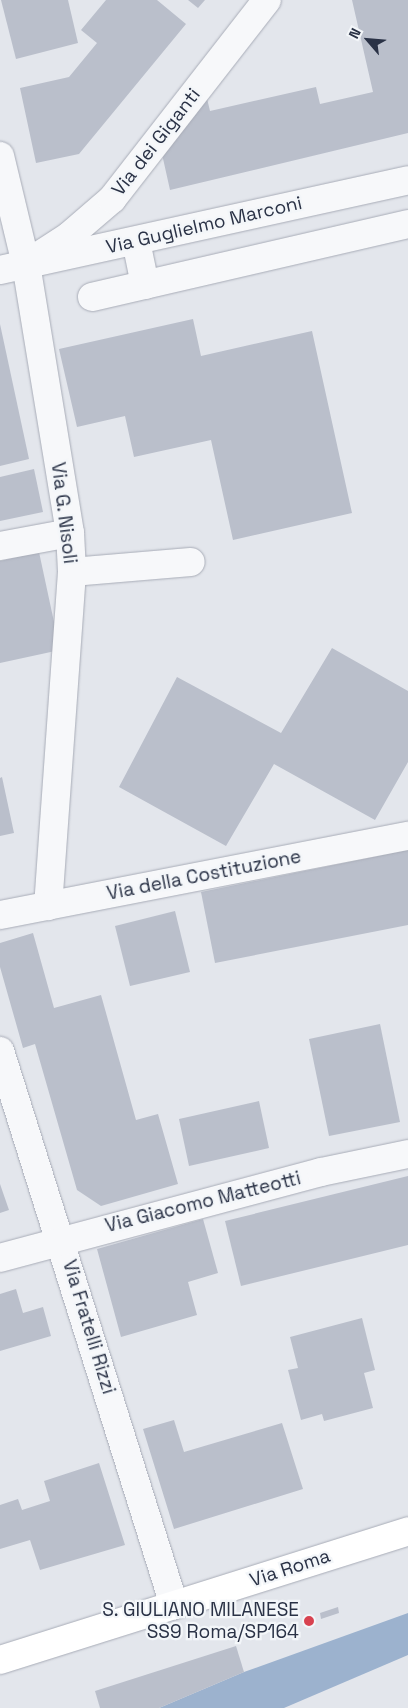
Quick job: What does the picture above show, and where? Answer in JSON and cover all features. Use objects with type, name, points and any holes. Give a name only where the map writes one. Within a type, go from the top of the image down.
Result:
[{"type":"main road","name":"Via Roma","points":[[0,1660],[408,1531]]},
{"type":"street","name":"Via dei Giganti","points":[[26,264],[70,236],[112,199],[267,0]]},
{"type":"street","name":"Via G. Nisoli","points":[[0,156],[26,264],[70,533],[72,572],[48,906]]},
{"type":"street","name":"Via Guglielmo Marconi","points":[[0,270],[408,180]]},
{"type":"street","points":[[92,298],[145,284],[408,224]]},
{"type":"street","points":[[136,240],[145,284]]},
{"type":"street","points":[[0,546],[70,533]]},
{"type":"street","points":[[72,572],[191,562]]},
{"type":"street","name":"Via della Costituzione","points":[[0,915],[408,836]]},
{"type":"street","name":"Via Fratelli Rizzi","points":[[0,1051],[61,1239],[174,1605]]},
{"type":"street","name":"Via Giacomo Matteotti","points":[[0,1258],[61,1239],[321,1172],[408,1154]]},
{"type":"water","points":[[408,1613],[408,1655],[284,1708],[159,1708],[244,1672]]},
{"type":"building","points":[[1,0],[68,0],[78,43],[16,59]]},
{"type":"building","points":[[106,0],[157,0],[186,24],[79,154],[36,163],[20,88],[69,77],[97,43],[81,30]]},
{"type":"building","points":[[188,0],[205,0],[198,8]]},
{"type":"building","points":[[352,0],[408,0],[408,133],[170,190],[160,145],[205,90],[210,111],[316,87],[320,104],[373,92]]},
{"type":"building","points":[[193,319],[201,356],[312,331],[352,513],[233,540],[211,440],[134,457],[125,416],[77,427],[59,349]]},
{"type":"building","points":[[0,324],[29,459],[0,466]]},
{"type":"building","points":[[34,469],[43,512],[0,521],[0,477]]},
{"type":"building","points":[[39,552],[60,650],[0,663],[0,561]]},
{"type":"building","points":[[332,648],[408,691],[408,762],[375,820],[274,764],[226,846],[119,787],[177,677],[281,733]]},
{"type":"building","points":[[2,777],[14,833],[0,836],[0,778]]},
{"type":"building","points":[[408,850],[408,925],[215,963],[201,892]]},
{"type":"building","points":[[175,911],[190,972],[130,986],[115,926]]},
{"type":"building","points":[[33,933],[54,1008],[101,995],[136,1120],[158,1114],[178,1184],[101,1206],[77,1190],[35,1044],[23,1048],[0,967],[0,943]]},
{"type":"building","points":[[380,1024],[400,1122],[329,1136],[309,1039]]},
{"type":"building","points":[[259,1101],[269,1148],[189,1166],[179,1119]]},
{"type":"building","points":[[408,1176],[408,1245],[241,1286],[225,1221]]},
{"type":"building","points":[[0,1184],[9,1210],[0,1213]]},
{"type":"building","points":[[203,1219],[218,1273],[188,1282],[197,1315],[121,1337],[97,1249]]},
{"type":"building","points":[[16,1289],[23,1313],[43,1307],[51,1336],[0,1351],[0,1294]]},
{"type":"building","points":[[362,1318],[375,1370],[364,1373],[373,1408],[324,1421],[322,1414],[301,1420],[288,1370],[298,1368],[290,1337]]},
{"type":"building","points":[[174,1420],[184,1452],[282,1423],[303,1489],[174,1529],[143,1429]]},
{"type":"building","points":[[99,1463],[125,1545],[40,1570],[30,1540],[0,1549],[0,1505],[18,1499],[22,1510],[50,1501],[44,1481]]},
{"type":"building","points":[[338,1607],[339,1613],[321,1619],[320,1613]]},
{"type":"building","points":[[236,1646],[244,1672],[159,1708],[100,1708],[95,1691]]},
{"type":"place","name":"S. GIULIANO MILANESE SS9 Roma/SP164","points":[[309,1621]]}]
